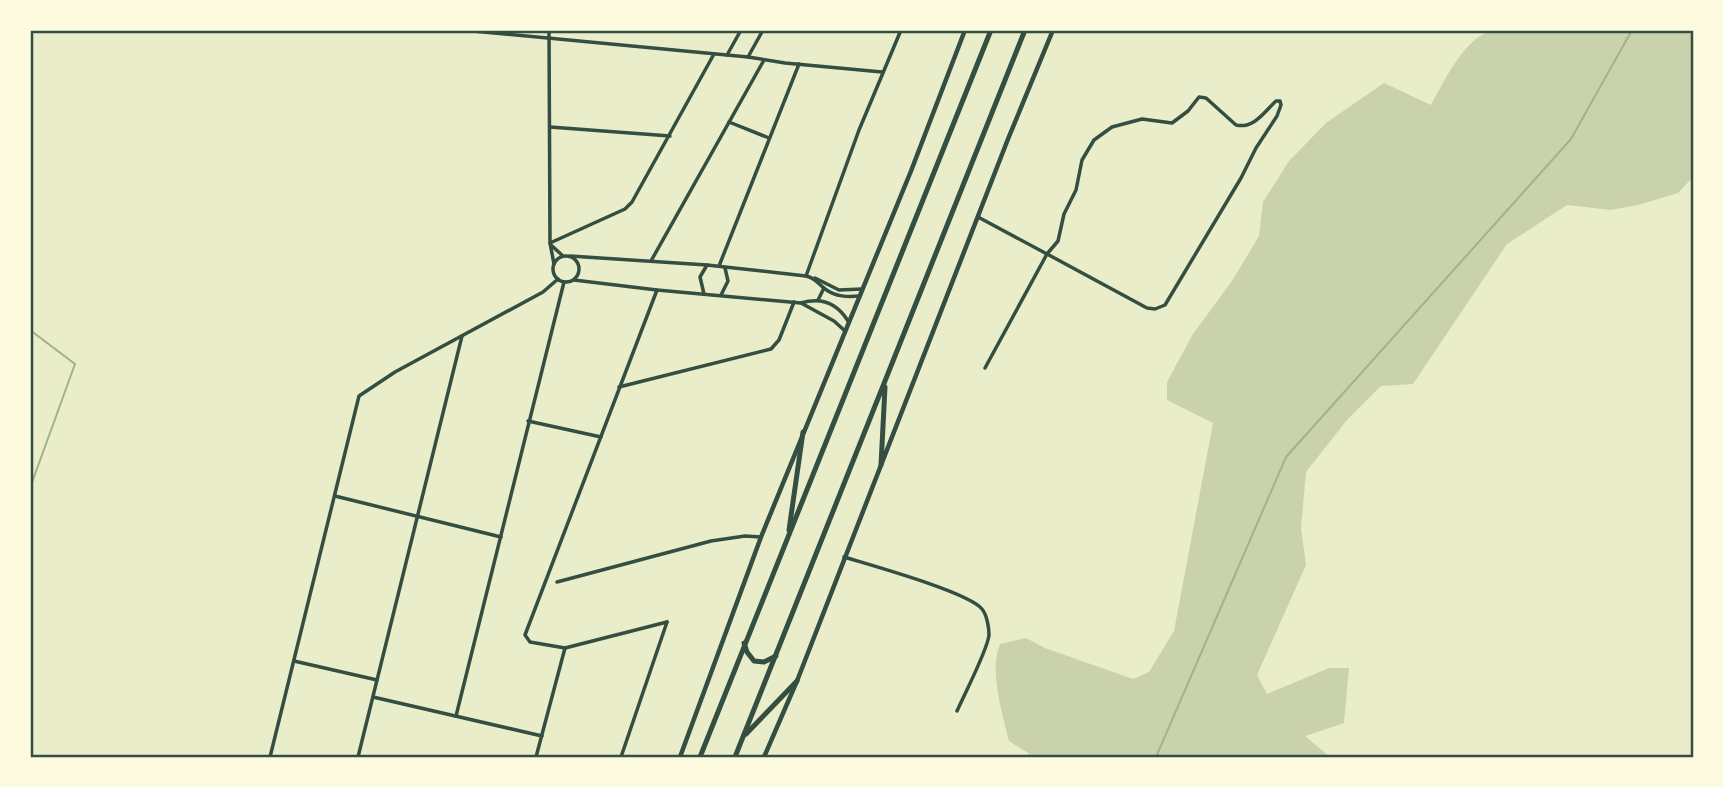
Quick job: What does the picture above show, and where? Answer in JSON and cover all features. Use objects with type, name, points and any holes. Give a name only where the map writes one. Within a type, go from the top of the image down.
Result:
[{"type":"highway","points":[[699,757],[991,30]]},
{"type":"highway","points":[[735,757],[1025,31]]},
{"type":"highway","points":[[881,465],[886,383]]},
{"type":"highway","points":[[788,538],[803,432]]},
{"type":"highway","points":[[744,643],[754,661],[764,662],[776,656]]},
{"type":"highway","points":[[743,736],[797,681]]},
{"type":"main road","points":[[680,757],[761,537],[965,30]]},
{"type":"main road","points":[[764,757],[797,681],[1053,30]]},
{"type":"street","points":[[462,30],[881,72]]},
{"type":"street","points":[[549,30],[550,243],[553,272],[558,279],[564,282],[574,280],[801,303],[818,300],[840,309],[849,321]]},
{"type":"street","points":[[727,55],[741,30]]},
{"type":"street","points":[[748,57],[764,30]]},
{"type":"street","points":[[806,276],[881,72],[901,30]]},
{"type":"street","points":[[550,243],[629,206],[714,54]]},
{"type":"street","points":[[650,261],[764,60]]},
{"type":"street","points":[[719,266],[799,64]]},
{"type":"street","points":[[978,217],[1047,254],[1147,308],[1155,309],[1165,305],[1277,116],[1281,103],[1276,102],[1252,124],[1242,126],[1236,125],[1215,104],[1199,97],[1188,111],[1172,123],[1142,118],[1102,132],[1082,159],[1076,190],[1065,214],[1058,241],[1047,254],[985,368]]},
{"type":"street","points":[[729,122],[770,138]]},
{"type":"street","points":[[550,127],[670,136]]},
{"type":"street","points":[[550,243],[563,256]]},
{"type":"street","points":[[554,264],[563,256],[607,256],[806,276],[839,290],[862,289]]},
{"type":"street","points":[[570,256],[579,265],[579,273],[574,280]]},
{"type":"street","points":[[704,294],[700,276],[707,265]]},
{"type":"street","points":[[721,295],[728,281],[725,267]]},
{"type":"street","points":[[813,277],[832,293],[845,297],[860,296]]},
{"type":"street","points":[[270,757],[359,396],[395,372],[542,292],[558,279]]},
{"type":"street","points":[[456,716],[564,282]]},
{"type":"street","points":[[818,300],[824,288]]},
{"type":"street","points":[[621,757],[667,622],[565,648],[530,642],[526,631],[657,290]]},
{"type":"street","points":[[828,302],[832,293]]},
{"type":"street","points":[[619,387],[771,349],[779,340],[794,302]]},
{"type":"street","points":[[801,303],[834,321],[845,331]]},
{"type":"street","points":[[358,757],[461,336]]},
{"type":"street","points":[[528,421],[601,437]]},
{"type":"street","points":[[335,496],[501,537]]},
{"type":"street","points":[[557,582],[711,541],[745,536],[761,537]]},
{"type":"street","points":[[844,557],[947,591],[968,599],[982,609],[989,637],[957,710]]},
{"type":"street","points":[[536,757],[565,648]]},
{"type":"street","points":[[294,661],[377,680]]},
{"type":"street","points":[[373,697],[542,736]]},
{"type":"green space","points":[[1494,30],[1693,30],[1693,177],[1678,193],[1638,205],[1611,210],[1567,205],[1507,244],[1413,384],[1381,386],[1347,420],[1306,472],[1301,528],[1306,565],[1257,675],[1267,694],[1329,668],[1349,668],[1344,723],[1305,736],[1330,757],[1030,757],[1009,741],[996,679],[1000,644],[1026,638],[1045,648],[1133,679],[1149,672],[1174,631],[1213,423],[1167,400],[1167,382],[1193,334],[1232,281],[1259,236],[1263,202],[1289,161],[1326,123],[1384,83],[1431,105],[1465,50],[1484,34]]},
{"type":"waterway","points":[[1156,757],[1286,457],[1571,139],[1632,30]]},
{"type":"waterway","points":[[30,330],[75,364],[30,488]]}]
